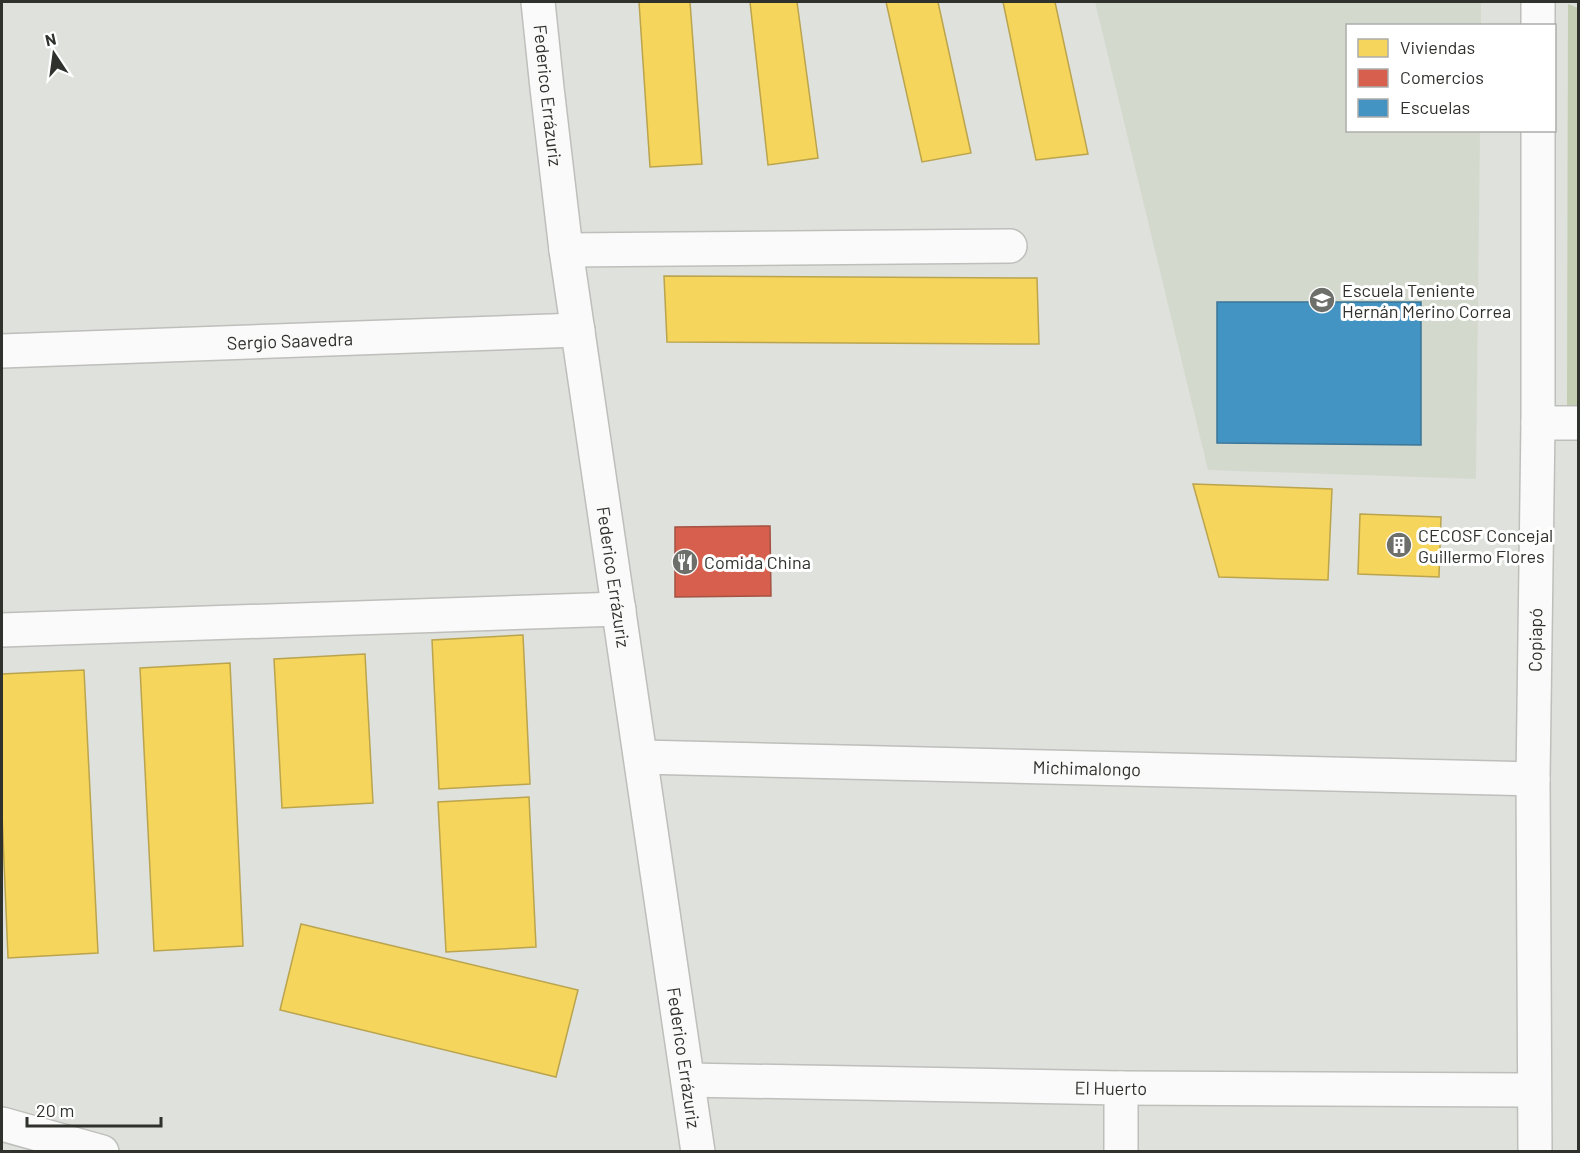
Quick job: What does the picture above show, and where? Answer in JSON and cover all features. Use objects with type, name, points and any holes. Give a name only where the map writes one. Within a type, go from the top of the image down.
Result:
[{"type":"street","name":"Federico Errázuriz","points":[[538,2],[566,250],[698,1152]]},
{"type":"street","points":[[1538,2],[1538,24]]},
{"type":"street","name":"Copiapó","points":[[1534,1152],[1533,779],[1538,423],[1538,132]]},
{"type":"street","points":[[566,250],[1010,246]]},
{"type":"street","name":"Sergio Saavedra","points":[[2,351],[578,330]]},
{"type":"street","points":[[1538,423],[1578,423]]},
{"type":"street","points":[[2,630],[619,609]]},
{"type":"street","name":"Michimalongo","points":[[641,756],[1533,779]]},
{"type":"street","name":"El Huerto","points":[[688,1080],[1121,1088],[1533,1090]]},
{"type":"street","points":[[1121,1088],[1121,1152]]},
{"type":"street","points":[[16,1136],[102,1152]]},
{"type":"shaded area","name":"Escuela Teniente Hernán Merino Correa","points":[[1095,2],[1481,2],[1481,24],[1346,24],[1346,132],[1480,132],[1476,479],[1208,470]]},
{"type":"green space","points":[[1568,4],[1578,8],[1578,407],[1567,407]]},
{"type":"building: Viviendas","points":[[639,2],[690,2],[702,164],[650,167]]},
{"type":"building: Viviendas","points":[[750,2],[797,2],[818,158],[768,165]]},
{"type":"building: Viviendas","points":[[886,2],[938,2],[971,153],[922,162]]},
{"type":"building: Viviendas","points":[[1003,2],[1055,2],[1088,154],[1036,160]]},
{"type":"building: Viviendas","points":[[664,276],[1037,278],[1039,344],[667,342]]},
{"type":"building: Viviendas","points":[[1193,484],[1332,489],[1328,580],[1219,577]]},
{"type":"building: Viviendas","name":"CECOSF Concejal Guillermo Flores","points":[[1360,514],[1441,517],[1439,577],[1358,574]]},
{"type":"building: Viviendas","points":[[523,635],[530,784],[439,789],[432,640]]},
{"type":"building: Viviendas","points":[[365,654],[373,803],[282,808],[274,659]]},
{"type":"building: Viviendas","points":[[230,663],[243,946],[154,951],[140,668]]},
{"type":"building: Viviendas","points":[[84,670],[98,953],[8,958],[2,814],[2,674]]},
{"type":"building: Viviendas","points":[[529,797],[536,947],[446,952],[438,802]]},
{"type":"building: Viviendas","points":[[301,924],[578,990],[556,1077],[280,1010]]},
{"type":"building: Comercios","points":[[770,526],[771,596],[675,597],[675,527]]},
{"type":"building: Escuelas","points":[[1217,302],[1421,302],[1421,445],[1217,443]]},
{"type":"place","name":"Escuela Teniente Hernán Merino Correa","points":[[1322,300]]},
{"type":"place","name":"CECOSF Concejal Guillermo Flores","points":[[1399,545]]},
{"type":"place","name":"Comida China","points":[[685,562]]}]
